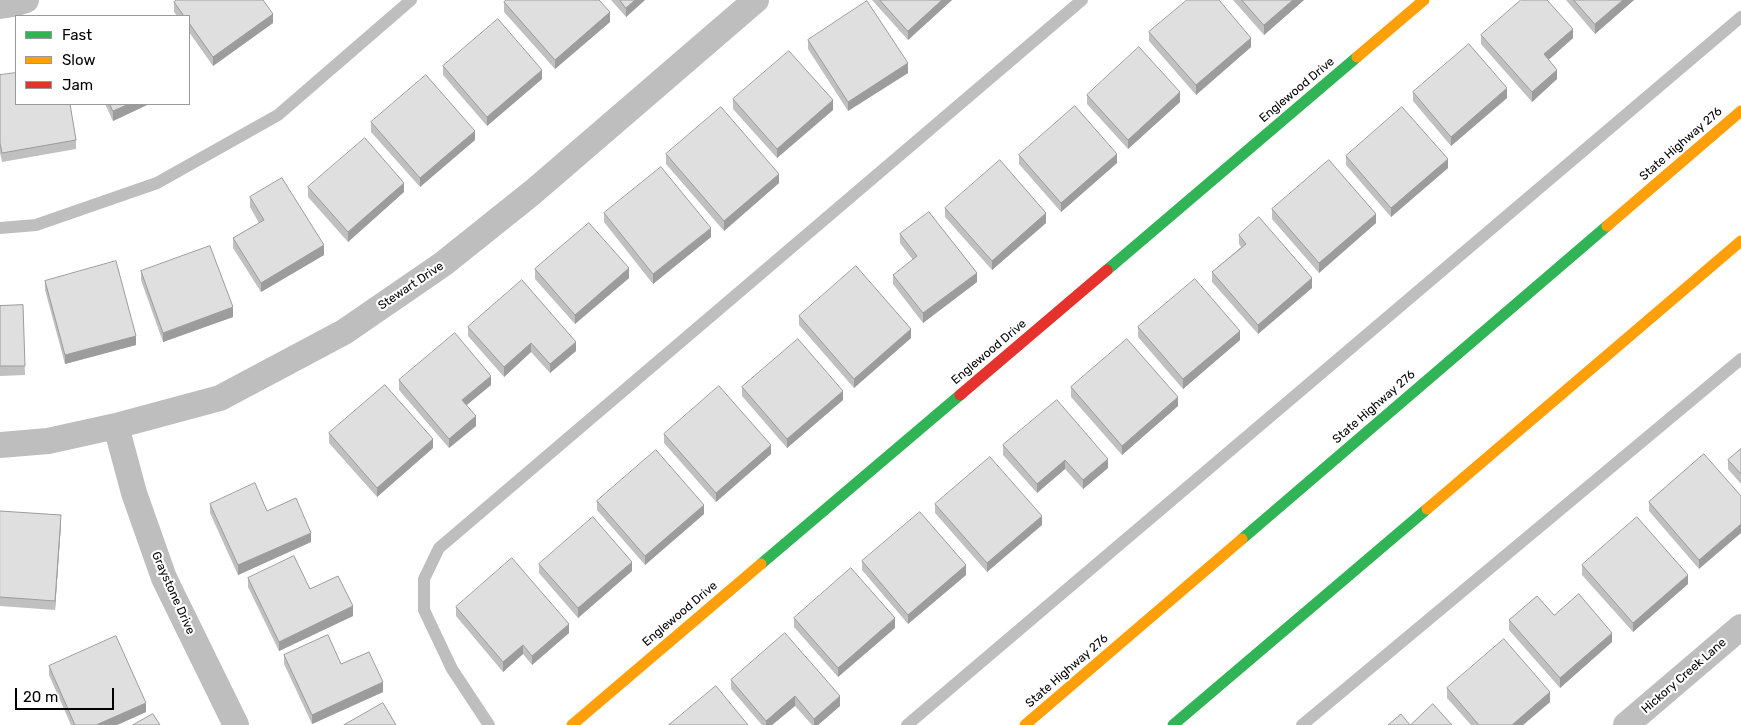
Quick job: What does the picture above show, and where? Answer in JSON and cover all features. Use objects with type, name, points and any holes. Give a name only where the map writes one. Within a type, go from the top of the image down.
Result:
[{"type":"main road","name":"Englewood Drive","points":[[572,725],[1424,0]]},
{"type":"main road","name":"State Highway 276","points":[[1025,725],[1741,111]]},
{"type":"main road","points":[[1173,725],[1741,241]]},
{"type":"street","points":[[0,6],[26,0]]},
{"type":"street","name":"Stewart Drive","points":[[0,445],[48,441],[116,426],[220,398],[344,332],[443,264],[533,192],[756,0]]},
{"type":"street","name":"Graystone Drive","points":[[116,426],[134,493],[164,578],[236,725]]},
{"type":"street","name":"Hickory Creek Lane","points":[[1626,725],[1741,626]]},
{"type":"lane","points":[[0,228],[36,225],[157,183],[278,115],[411,0]]},
{"type":"lane","points":[[489,725],[452,669],[424,610],[424,579],[438,548],[1082,0]]},
{"type":"lane","points":[[907,725],[1741,17]]},
{"type":"lane","points":[[1302,725],[1741,359]]},
{"type":"building","points":[[177,0],[263,0],[273,14],[213,57],[190,24],[190,15],[183,15],[174,2]]},
{"type":"building","points":[[507,0],[599,0],[610,12],[555,60],[504,2]]},
{"type":"building","points":[[620,0],[635,0],[626,8]]},
{"type":"building","points":[[880,0],[942,0],[908,31]]},
{"type":"building","points":[[1187,0],[1219,0],[1251,38],[1196,85],[1149,32]]},
{"type":"building","points":[[1242,0],[1293,0],[1264,25]]},
{"type":"building","points":[[1521,0],[1547,0],[1573,29],[1544,54],[1557,70],[1532,92],[1481,35]]},
{"type":"building","points":[[1574,0],[1623,0],[1595,24]]},
{"type":"building","points":[[867,1],[908,63],[848,102],[808,40]]},
{"type":"building","points":[[498,19],[542,70],[487,117],[443,66]]},
{"type":"building","points":[[1469,44],[1507,88],[1451,137],[1413,92]]},
{"type":"building","points":[[1139,47],[1180,92],[1128,140],[1087,95]]},
{"type":"building","points":[[789,51],[833,100],[777,149],[733,99]]},
{"type":"building","points":[[15,73],[15,105],[70,105],[76,140],[2,153],[0,143],[0,75]]},
{"type":"building","points":[[426,75],[475,131],[420,178],[371,122]]},
{"type":"building","points":[[110,105],[127,105],[113,111]]},
{"type":"building","points":[[1075,106],[1117,154],[1061,203],[1019,155]]},
{"type":"building","points":[[721,107],[779,174],[724,221],[666,154]]},
{"type":"building","points":[[1402,107],[1448,159],[1391,208],[1346,156]]},
{"type":"building","points":[[365,138],[404,183],[348,232],[308,187]]},
{"type":"building","points":[[1000,160],[1046,213],[992,261],[945,208]]},
{"type":"building","points":[[1329,160],[1376,214],[1319,263],[1272,209]]},
{"type":"building","points":[[661,167],[711,228],[653,274],[604,213]]},
{"type":"building","points":[[282,178],[324,245],[261,283],[233,238],[264,220],[250,197]]},
{"type":"building","points":[[929,212],[977,273],[923,313],[893,275],[917,256],[900,234]]},
{"type":"building","points":[[1259,217],[1312,278],[1258,325],[1212,272],[1246,244],[1239,235]]},
{"type":"building","points":[[589,223],[629,268],[575,315],[535,269]]},
{"type":"building","points":[[210,246],[233,307],[163,333],[141,271]]},
{"type":"building","points":[[116,261],[136,336],[65,355],[45,281]]},
{"type":"building","points":[[856,266],[911,329],[854,379],[799,316]]},
{"type":"building","points":[[1195,279],[1240,331],[1183,379],[1138,327]]},
{"type":"building","points":[[522,280],[576,342],[550,364],[531,343],[504,367],[468,327]]},
{"type":"building","points":[[23,305],[25,366],[0,366],[0,306]]},
{"type":"building","points":[[455,333],[491,376],[462,400],[476,416],[449,439],[399,380]]},
{"type":"building","points":[[798,339],[843,391],[787,439],[742,387]]},
{"type":"building","points":[[1127,339],[1178,397],[1122,446],[1071,387]]},
{"type":"building","points":[[385,385],[433,439],[377,488],[329,433]]},
{"type":"building","points":[[719,386],[771,445],[716,493],[664,434]]},
{"type":"building","points":[[1057,400],[1108,459],[1083,480],[1065,460],[1037,484],[1003,445]]},
{"type":"building","points":[[1741,449],[1741,474],[1728,460]]},
{"type":"building","points":[[656,450],[704,505],[645,556],[597,501]]},
{"type":"building","points":[[1704,454],[1741,496],[1741,524],[1699,560],[1649,502]]},
{"type":"building","points":[[990,457],[1042,516],[987,563],[935,504]]},
{"type":"building","points":[[255,483],[267,511],[296,498],[311,533],[238,565],[210,504]]},
{"type":"building","points":[[0,511],[61,515],[55,601],[0,597]]},
{"type":"building","points":[[920,512],[966,565],[908,615],[862,561]]},
{"type":"building","points":[[593,517],[632,562],[578,608],[539,564]]},
{"type":"building","points":[[1637,517],[1688,575],[1633,623],[1582,565]]},
{"type":"building","points":[[294,556],[310,589],[338,576],[353,606],[279,642],[248,578]]},
{"type":"building","points":[[512,558],[569,624],[532,656],[523,645],[503,662],[456,607]]},
{"type":"building","points":[[851,568],[895,618],[838,668],[794,618]]},
{"type":"building","points":[[1579,594],[1612,633],[1560,678],[1509,620],[1537,596],[1554,615]]},
{"type":"building","points":[[785,633],[840,696],[814,719],[795,696],[766,721],[731,680]]},
{"type":"building","points":[[328,635],[341,664],[369,652],[383,682],[312,715],[284,655]]},
{"type":"building","points":[[116,636],[146,703],[96,725],[75,725],[49,666]]},
{"type":"building","points":[[1504,639],[1550,692],[1512,725],[1479,725],[1447,688]]},
{"type":"building","points":[[716,686],[748,725],[669,725]]},
{"type":"building","points":[[383,703],[396,725],[344,725]]},
{"type":"building","points":[[1433,704],[1452,725],[1410,725]]},
{"type":"building","points":[[153,714],[160,725],[133,725]]},
{"type":"building","points":[[1401,714],[1410,725],[1388,725]]},
{"type":"traffic: fast","points":[[1107,270],[1357,57]]},
{"type":"traffic: fast","points":[[1242,539],[1607,226]]},
{"type":"traffic: fast","points":[[761,564],[960,395]]},
{"type":"traffic: fast","points":[[1173,725],[1427,509]]},
{"type":"traffic: slow","points":[[1357,57],[1424,0]]},
{"type":"traffic: slow","points":[[1607,226],[1741,111]]},
{"type":"traffic: slow","points":[[1427,509],[1741,241]]},
{"type":"traffic: slow","points":[[1025,725],[1242,539]]},
{"type":"traffic: slow","points":[[572,725],[761,564]]},
{"type":"traffic: jam","points":[[960,395],[1107,270]]}]
